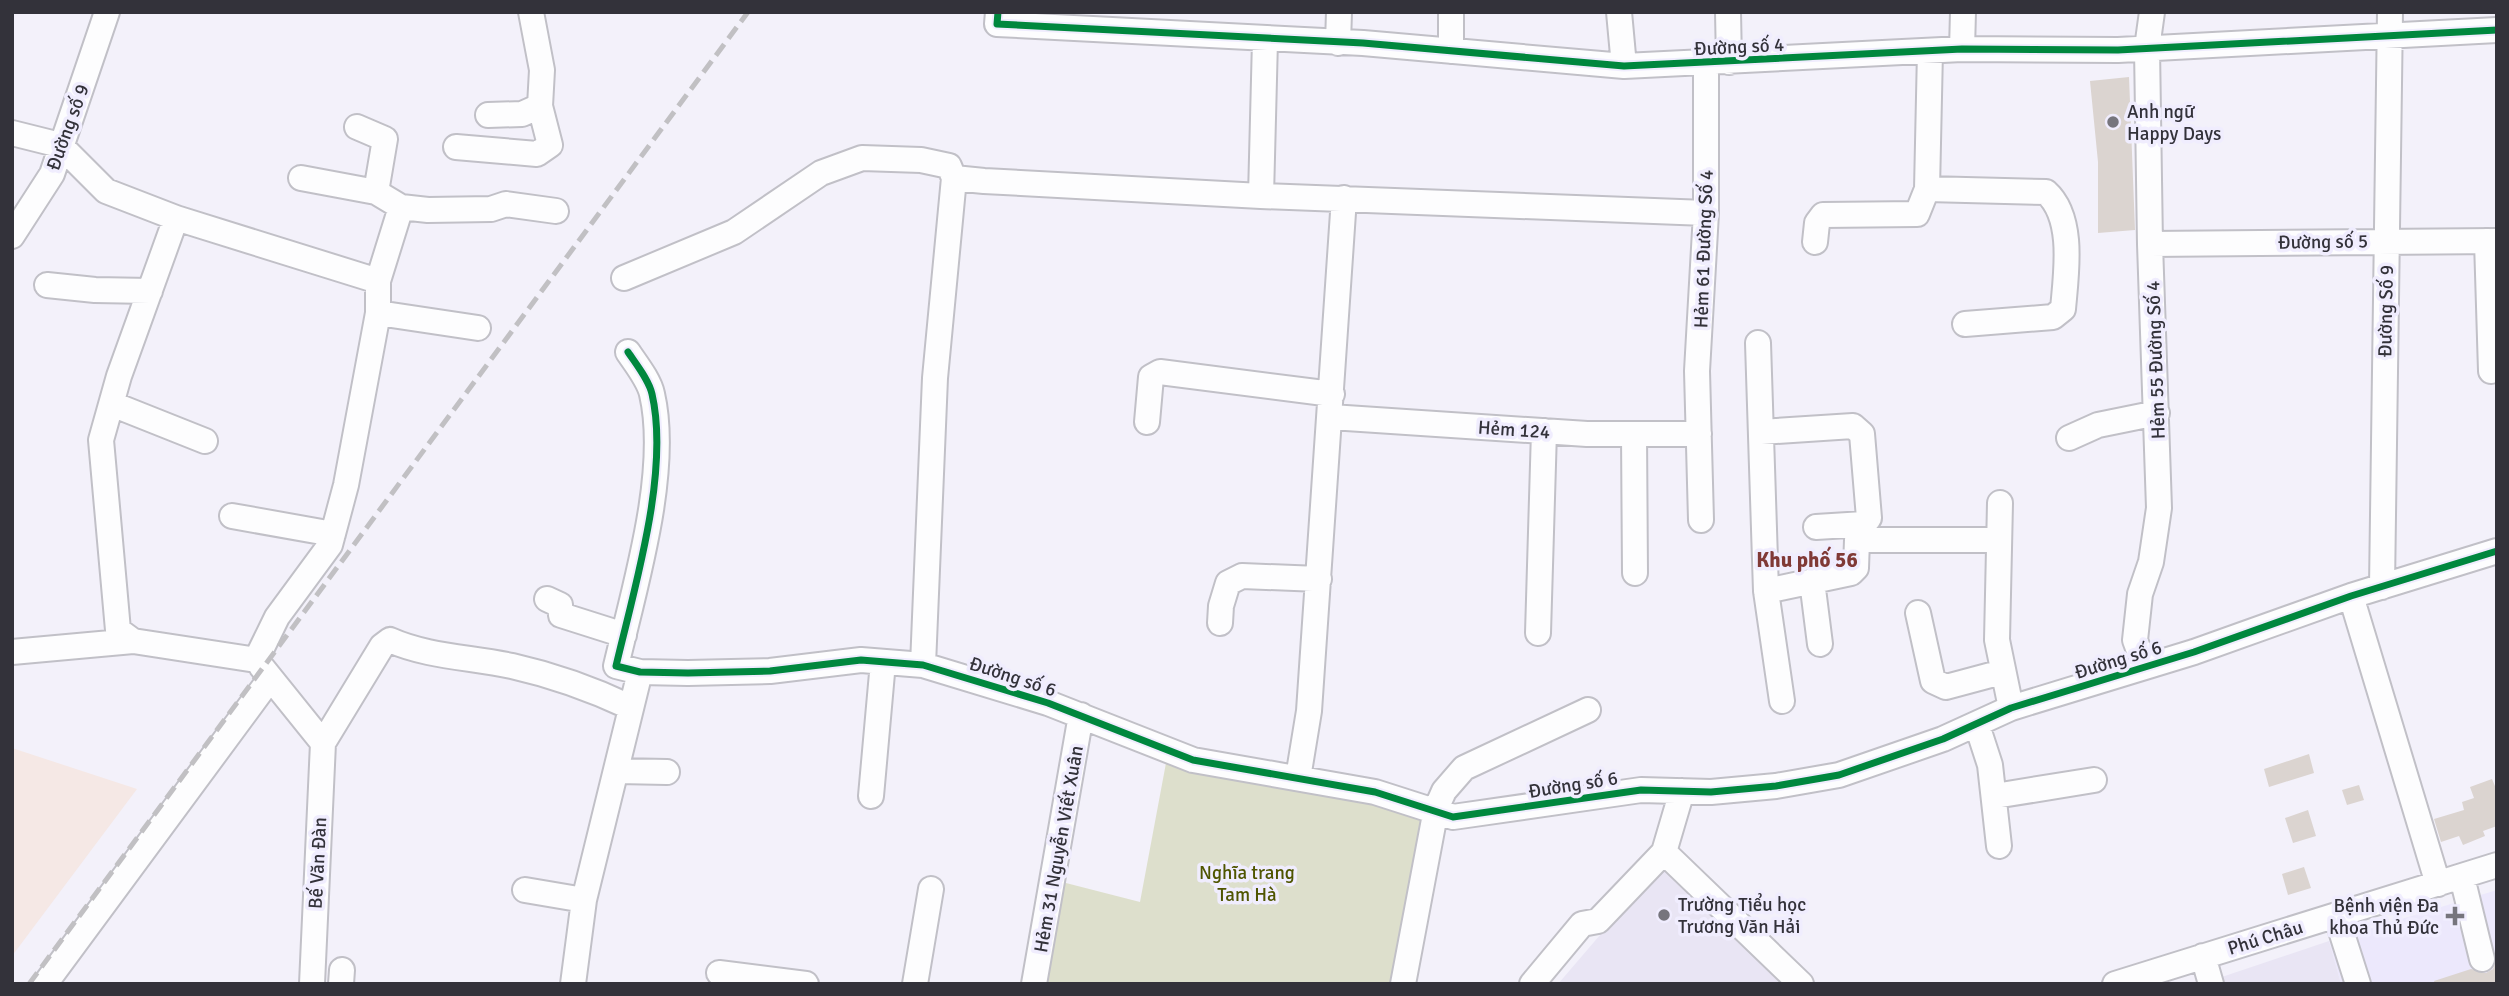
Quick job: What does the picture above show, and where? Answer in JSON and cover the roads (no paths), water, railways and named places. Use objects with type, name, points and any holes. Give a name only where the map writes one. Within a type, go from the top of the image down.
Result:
[{"type":"street","name":"Đường số 9","points":[[12,236],[52,174],[107,12]]},
{"type":"street","points":[[456,147],[537,154],[550,145],[540,106],[542,71],[531,12]]},
{"type":"street","name":"Đường số 4","points":[[998,12],[997,24],[1122,22],[1265,40],[1451,51],[1624,66],[1962,49],[2147,48],[2390,24],[2497,30]]},
{"type":"street","points":[[1338,43],[1339,12]]},
{"type":"street","points":[[1451,12],[1451,51]]},
{"type":"street","points":[[1619,12],[1624,66]]},
{"type":"street","name":"Hẻm 61 Đường Số 4","points":[[1701,520],[1698,371],[1706,213],[1718,63],[1728,12]]},
{"type":"street","points":[[1962,49],[1963,12]]},
{"type":"street","name":"Hẻm 55 Đường Số 4","points":[[2145,667],[2135,640],[2140,594],[2151,562],[2160,508],[2150,244],[2147,48],[2152,12]]},
{"type":"street","name":"Đường Số 9","points":[[2382,587],[2390,24]]},
{"type":"street","points":[[1261,196],[1265,40]]},
{"type":"street","points":[[1815,242],[1817,223],[1823,215],[1917,214],[1927,189],[1930,51]]},
{"type":"street","points":[[488,115],[522,114],[540,106]]},
{"type":"street","points":[[358,127],[385,139],[376,192]]},
{"type":"street","points":[[12,133],[60,145],[106,191],[176,219],[378,281]]},
{"type":"street","points":[[624,278],[734,232],[821,173],[862,159],[921,159],[949,166],[954,178],[935,378],[923,666]]},
{"type":"street","points":[[301,178],[376,192],[401,207],[491,209],[506,204],[556,211]]},
{"type":"street","points":[[954,178],[1261,196],[1706,213]]},
{"type":"street","points":[[1927,189],[2046,192],[2054,199],[2068,244],[2063,309],[2053,317],[1965,324]]},
{"type":"street","points":[[1298,778],[1309,711],[1344,198]]},
{"type":"street","points":[[45,984],[267,674],[277,617],[330,545],[346,485],[379,313],[378,281],[401,207]]},
{"type":"street","points":[[133,641],[118,630],[102,440],[176,219]]},
{"type":"street","points":[[2491,372],[2492,241]]},
{"type":"street","name":"Đường số 5","points":[[2150,244],[2492,241]]},
{"type":"street","points":[[47,285],[95,290],[150,291]]},
{"type":"street","points":[[379,313],[478,328]]},
{"type":"street","points":[[1758,343],[1766,591],[1783,701]]},
{"type":"street","points":[[573,984],[584,900],[618,771],[640,672],[616,666],[650,525],[656,443],[652,393],[628,352]]},
{"type":"street","name":"Hẻm 124","points":[[1147,422],[1151,377],[1160,372],[1331,406],[1544,431],[1699,434]]},
{"type":"street","points":[[112,404],[205,441]]},
{"type":"street","points":[[2069,438],[2098,425],[2157,414]]},
{"type":"street","points":[[1760,432],[1853,426],[1862,434],[1869,518],[1864,524],[1816,527]]},
{"type":"street","points":[[1538,633],[1544,431]]},
{"type":"street","points":[[1634,434],[1634,573]]},
{"type":"street","points":[[2000,503],[1997,540],[1997,640],[2011,708]]},
{"type":"street","points":[[232,516],[333,534]]},
{"type":"street","points":[[1766,591],[1854,571],[1857,540],[1997,540]]},
{"type":"street","name":"Đường số 6","points":[[640,672],[770,671],[861,660],[923,666],[1081,715],[1193,760],[1376,792],[1436,809],[1453,817],[1641,790],[1682,791],[1776,786],[1839,775],[1977,725],[2011,708],[2145,667],[2351,596],[2497,551]]},
{"type":"street","points":[[1220,623],[1221,606],[1228,583],[1242,576],[1319,579]]},
{"type":"street","points":[[1812,581],[1820,644]]},
{"type":"street","points":[[2351,596],[2438,884]]},
{"type":"street","points":[[547,599],[560,605],[561,615],[624,635]]},
{"type":"street","points":[[1918,612],[1933,681],[1946,687],[2002,672]]},
{"type":"street","points":[[12,652],[133,641],[267,674],[320,739],[382,646],[390,640],[412,650],[514,667],[607,696],[631,707]]},
{"type":"street","points":[[871,796],[883,662]]},
{"type":"street","points":[[1403,984],[1436,809],[1444,791],[1464,768],[1588,710]]},
{"type":"street","name":"Hẻm 31 Nguyễn Viết Xuân","points":[[1034,984],[1081,715]]},
{"type":"street","points":[[1977,725],[1990,765],[1999,846]]},
{"type":"street","name":"Bế Văn Đàn","points":[[312,984],[320,739]]},
{"type":"street","points":[[618,771],[667,772]]},
{"type":"street","points":[[1995,796],[2094,780]]},
{"type":"street","points":[[1532,984],[1582,924],[1598,921],[1664,852],[1682,791]]},
{"type":"street","points":[[1664,852],[1801,984]]},
{"type":"street","name":"Phú Châu","points":[[2115,984],[2497,865]]},
{"type":"street","points":[[2462,877],[2482,959]]},
{"type":"street","points":[[915,984],[930,889]]},
{"type":"street","points":[[525,890],[584,900]]},
{"type":"street","points":[[2336,915],[2358,984]]},
{"type":"street","points":[[2203,956],[2211,984]]},
{"type":"street","points":[[719,973],[806,984]]},
{"type":"railway","points":[[29,984],[748,12]]},
{"type":"place","name":"Anh ngữ Happy Days","points":[[2113,122]]},
{"type":"place","name":"Trường Tiểu học Trương Văn Hải","points":[[1664,915]]},
{"type":"place","name":"Bệnh viện Đa khoa Thủ Đức","points":[[2455,916]]},
{"type":"district","name":"Khu phố 56","points":[[1807,560]]},
{"type":"park label","name":"Nghĩa trang Tam Hà","points":[[1247,883]]}]
